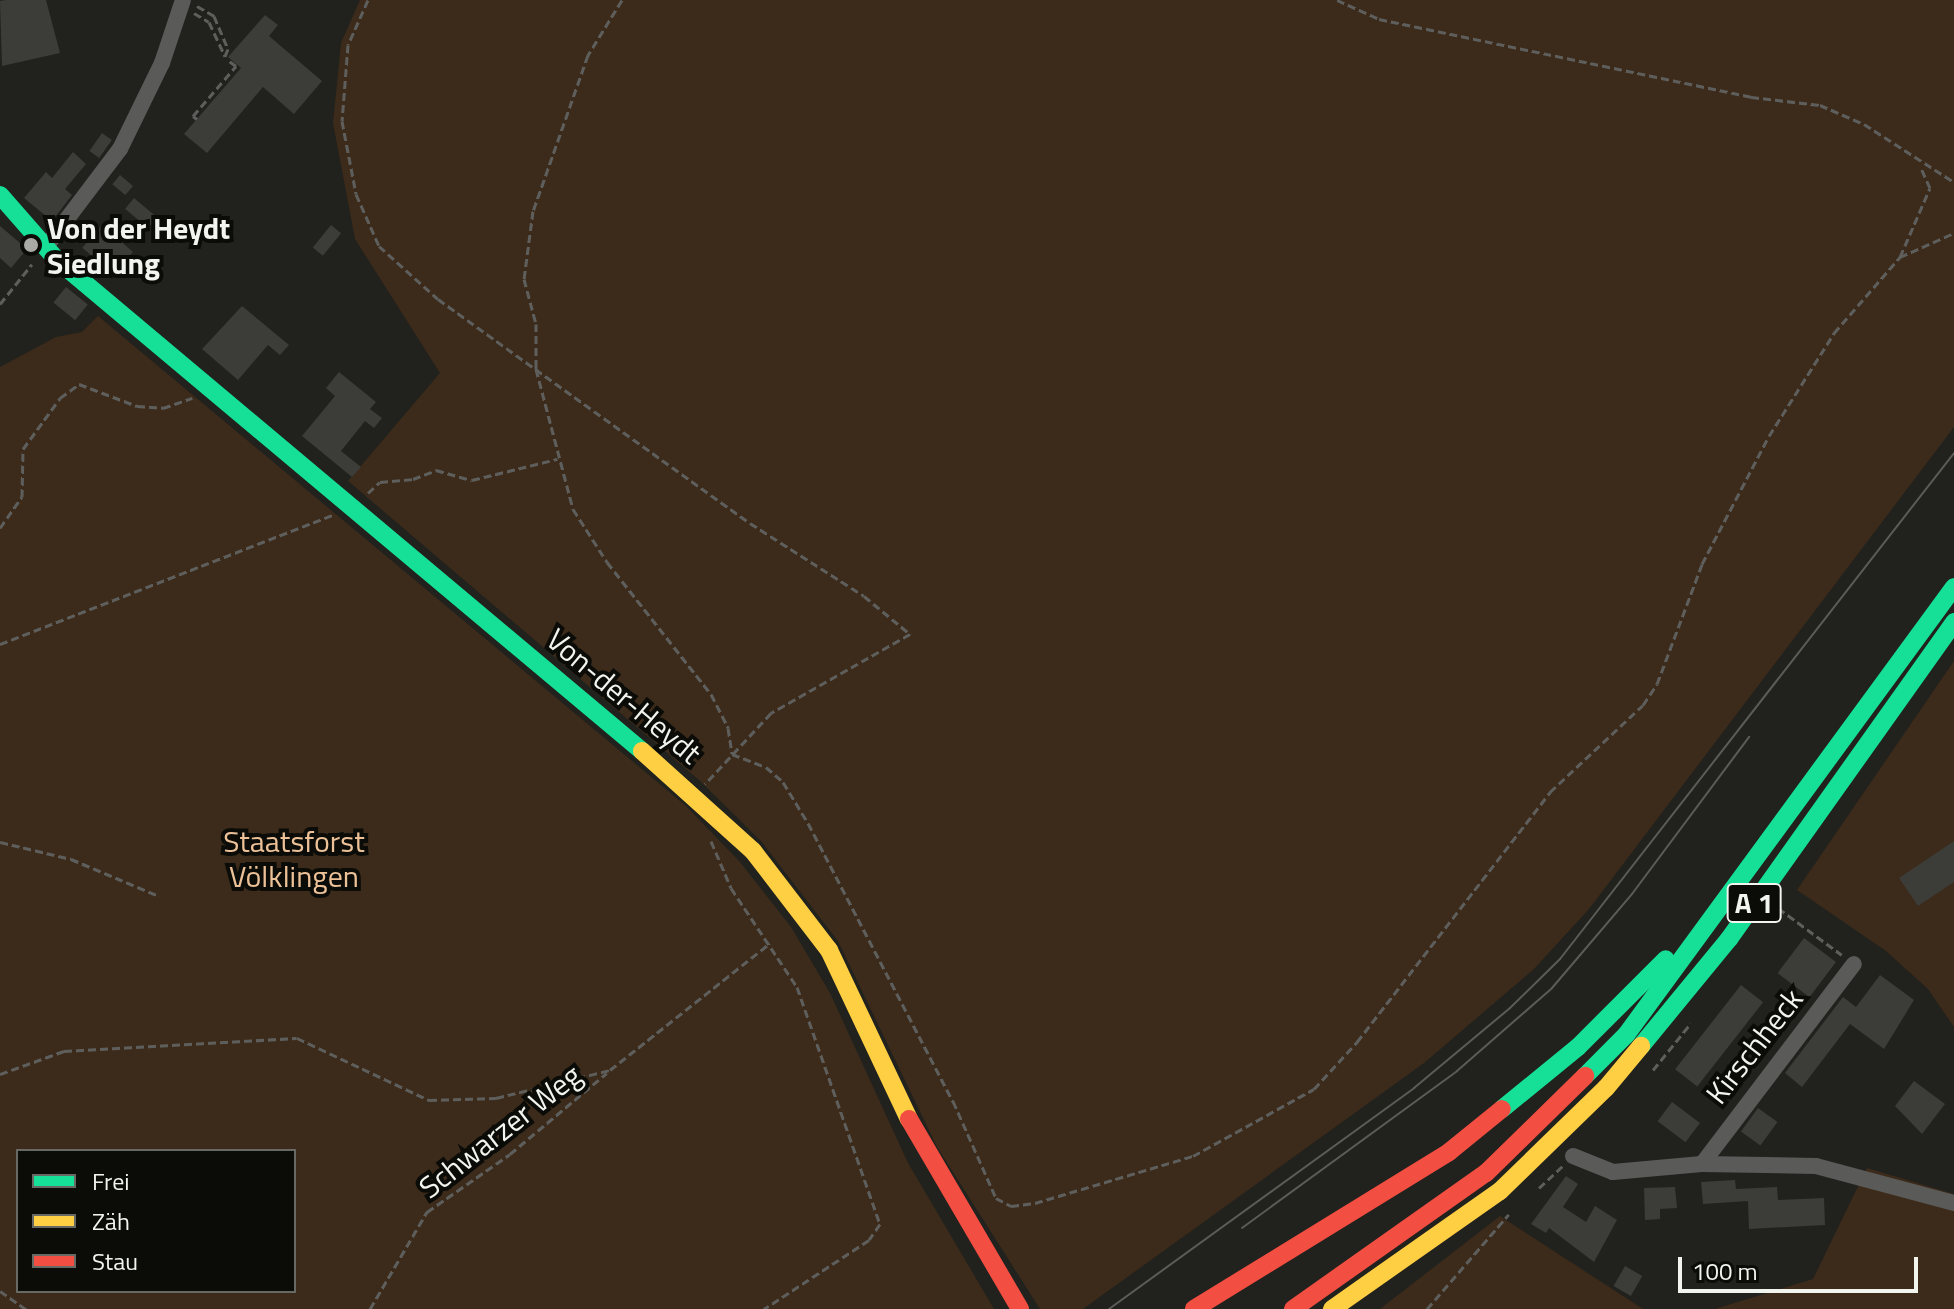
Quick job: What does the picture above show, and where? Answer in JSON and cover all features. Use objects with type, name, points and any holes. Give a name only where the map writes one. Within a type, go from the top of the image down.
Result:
[{"type":"main road","name":"Von-der-Heydt","points":[[0,195],[45,248],[696,794],[779,881],[829,950],[926,1154],[1020,1309]]},
{"type":"main road","name":"A 1","points":[[1293,1309],[1516,1147],[1650,1007],[1954,587]]},
{"type":"main road","name":"A 1","points":[[1332,1309],[1442,1233],[1530,1164],[1663,1025],[1954,622]]},
{"type":"main road","points":[[1194,1309],[1388,1193],[1505,1110],[1609,1018],[1751,868]]},
{"type":"main road","points":[[1360,1309],[1442,1233]]},
{"type":"street","points":[[45,248],[120,149],[162,63],[181,6]]},
{"type":"street","name":"Kirschheck","points":[[1702,1164],[1854,964]]},
{"type":"street","points":[[1573,1156],[1613,1172],[1702,1164],[1839,1170],[1954,1203]]},
{"type":"path","points":[[368,0],[348,45],[342,121],[356,194],[379,246],[438,299],[910,634],[771,713],[696,794]]},
{"type":"path","points":[[622,0],[588,55],[533,211],[524,279],[536,324],[536,369],[557,459],[573,509],[607,562],[711,694],[728,728],[732,754]]},
{"type":"path","points":[[1337,0],[1379,19],[1751,97],[1820,105],[1864,124],[1918,163],[1954,182]]},
{"type":"path","points":[[181,6],[198,6],[214,16],[228,49],[228,59]]},
{"type":"path","points":[[181,6],[201,14],[209,22],[228,59],[236,66],[193,116],[197,119]]},
{"type":"path","points":[[732,754],[766,767],[783,782],[808,823],[953,1101],[996,1198],[1011,1206],[1035,1203],[1078,1186],[1193,1156],[1314,1089],[1357,1042],[1550,792],[1643,705],[1657,684],[1702,564],[1769,436],[1834,333],[1900,257],[1930,188],[1918,163]]},
{"type":"path","points":[[1900,257],[1954,233]]},
{"type":"path","points":[[0,304],[45,248]]},
{"type":"path","points":[[0,528],[22,497],[23,449],[60,398],[79,384],[137,406],[163,408],[213,389]]},
{"type":"path","points":[[0,644],[355,505],[380,482],[413,479],[436,470],[472,480],[557,459]]},
{"type":"path","points":[[708,833],[731,888],[797,987],[880,1224],[869,1240],[764,1309]]},
{"type":"path","points":[[0,842],[71,859],[159,896]]},
{"type":"path","points":[[1775,905],[1854,964]]},
{"type":"path","name":"Schwarzer Weg","points":[[370,1309],[427,1212],[510,1154],[770,943]]},
{"type":"path","points":[[0,1074],[64,1051],[297,1038],[429,1100],[496,1098],[610,1070]]},
{"type":"path","points":[[1538,1188],[1573,1156]]},
{"type":"path","points":[[1427,1309],[1514,1210]]},
{"type":"path","points":[[0,1291],[26,1309]]},
{"type":"green space","points":[[360,0],[1954,0],[1954,427],[1589,909],[1534,969],[1424,1063],[1083,1309],[1040,1309],[937,1147],[838,941],[761,841],[699,780],[348,481],[440,373],[355,239],[333,123],[341,43]]},
{"type":"green space","name":"Staatsforst Völklingen","points":[[98,316],[686,806],[740,862],[791,927],[830,993],[908,1163],[994,1309],[0,1309],[0,367],[56,337],[82,332]]},
{"type":"green space","points":[[1954,661],[1954,1027],[1928,989],[1886,951],[1797,890]]},
{"type":"green space","points":[[1867,1168],[1954,1194],[1954,1309],[1715,1309],[1813,1279]]},
{"type":"green space","points":[[1500,1216],[1523,1231],[1643,1309],[1380,1309]]},
{"type":"building","points":[[46,0],[60,53],[2,66],[0,1]]},
{"type":"building","points":[[265,15],[278,25],[269,36],[322,81],[294,114],[263,87],[207,153],[184,134],[241,68],[228,57]]},
{"type":"building","points":[[102,133],[112,140],[99,158],[89,151]]},
{"type":"building","points":[[73,152],[86,164],[65,189],[72,195],[52,221],[24,198],[46,172],[52,178]]},
{"type":"building","points":[[120,175],[133,186],[125,195],[112,184]]},
{"type":"building","points":[[134,198],[157,217],[148,228],[125,209]]},
{"type":"building","points":[[102,225],[133,252],[113,275],[82,248]]},
{"type":"building","points":[[331,225],[341,233],[323,256],[313,248]]},
{"type":"building","points":[[0,226],[27,249],[11,268],[0,258]]},
{"type":"building","points":[[66,287],[88,305],[75,320],[53,303]]},
{"type":"building","points":[[242,306],[289,345],[280,355],[268,345],[238,380],[202,349]]},
{"type":"building","points":[[339,372],[376,402],[370,409],[382,418],[374,428],[365,421],[341,451],[361,467],[352,477],[302,436],[335,396],[326,388]]},
{"type":"building","points":[[1954,841],[1954,882],[1918,906],[1899,878]]},
{"type":"building","points":[[1804,938],[1836,962],[1809,997],[1778,973]]},
{"type":"building","points":[[1880,975],[1914,1000],[1884,1049],[1850,1024],[1802,1087],[1785,1073],[1843,997],[1856,1007]]},
{"type":"building","points":[[1741,985],[1763,1002],[1697,1087],[1675,1069]]},
{"type":"building","points":[[1914,1081],[1945,1104],[1922,1134],[1895,1106]]},
{"type":"building","points":[[1672,1102],[1700,1123],[1686,1142],[1658,1121]]},
{"type":"building","points":[[1758,1108],[1777,1122],[1760,1146],[1741,1131]]},
{"type":"building","points":[[1566,1176],[1578,1184],[1563,1207],[1586,1222],[1595,1206],[1617,1220],[1594,1262],[1549,1228],[1546,1233],[1531,1224]]},
{"type":"building","points":[[1735,1180],[1736,1189],[1777,1187],[1778,1200],[1824,1198],[1825,1225],[1749,1229],[1748,1201],[1703,1204],[1701,1182]]},
{"type":"building","points":[[1675,1187],[1677,1208],[1660,1209],[1660,1219],[1645,1220],[1644,1188]]},
{"type":"building","points":[[1625,1266],[1642,1276],[1631,1296],[1614,1286]]},
{"type":"tram line","points":[[1109,1309],[1414,1088],[1510,1008],[1560,959],[1954,453]]},
{"type":"tram line","points":[[1242,1228],[1457,1071],[1552,988],[1632,894],[1749,737]]},
{"type":"traffic: fast","points":[[0,195],[56,259],[642,751]]},
{"type":"traffic: fast","points":[[1585,1076],[1626,1035],[1954,587]]},
{"type":"traffic: fast","points":[[1641,1046],[1729,939],[1954,622]]},
{"type":"traffic: fast","points":[[1502,1109],[1578,1047],[1666,959]]},
{"type":"traffic: slow","points":[[642,751],[753,851],[829,950],[909,1119]]},
{"type":"traffic: slow","points":[[1332,1309],[1500,1191],[1606,1088],[1641,1046]]},
{"type":"traffic: jam","points":[[1293,1309],[1486,1173],[1585,1076]]},
{"type":"traffic: jam","points":[[1194,1309],[1449,1152],[1502,1109]]},
{"type":"traffic: jam","points":[[909,1119],[1020,1309]]},
{"type":"place","name":"Von der Heydt Siedlung","points":[[31,245]]}]
